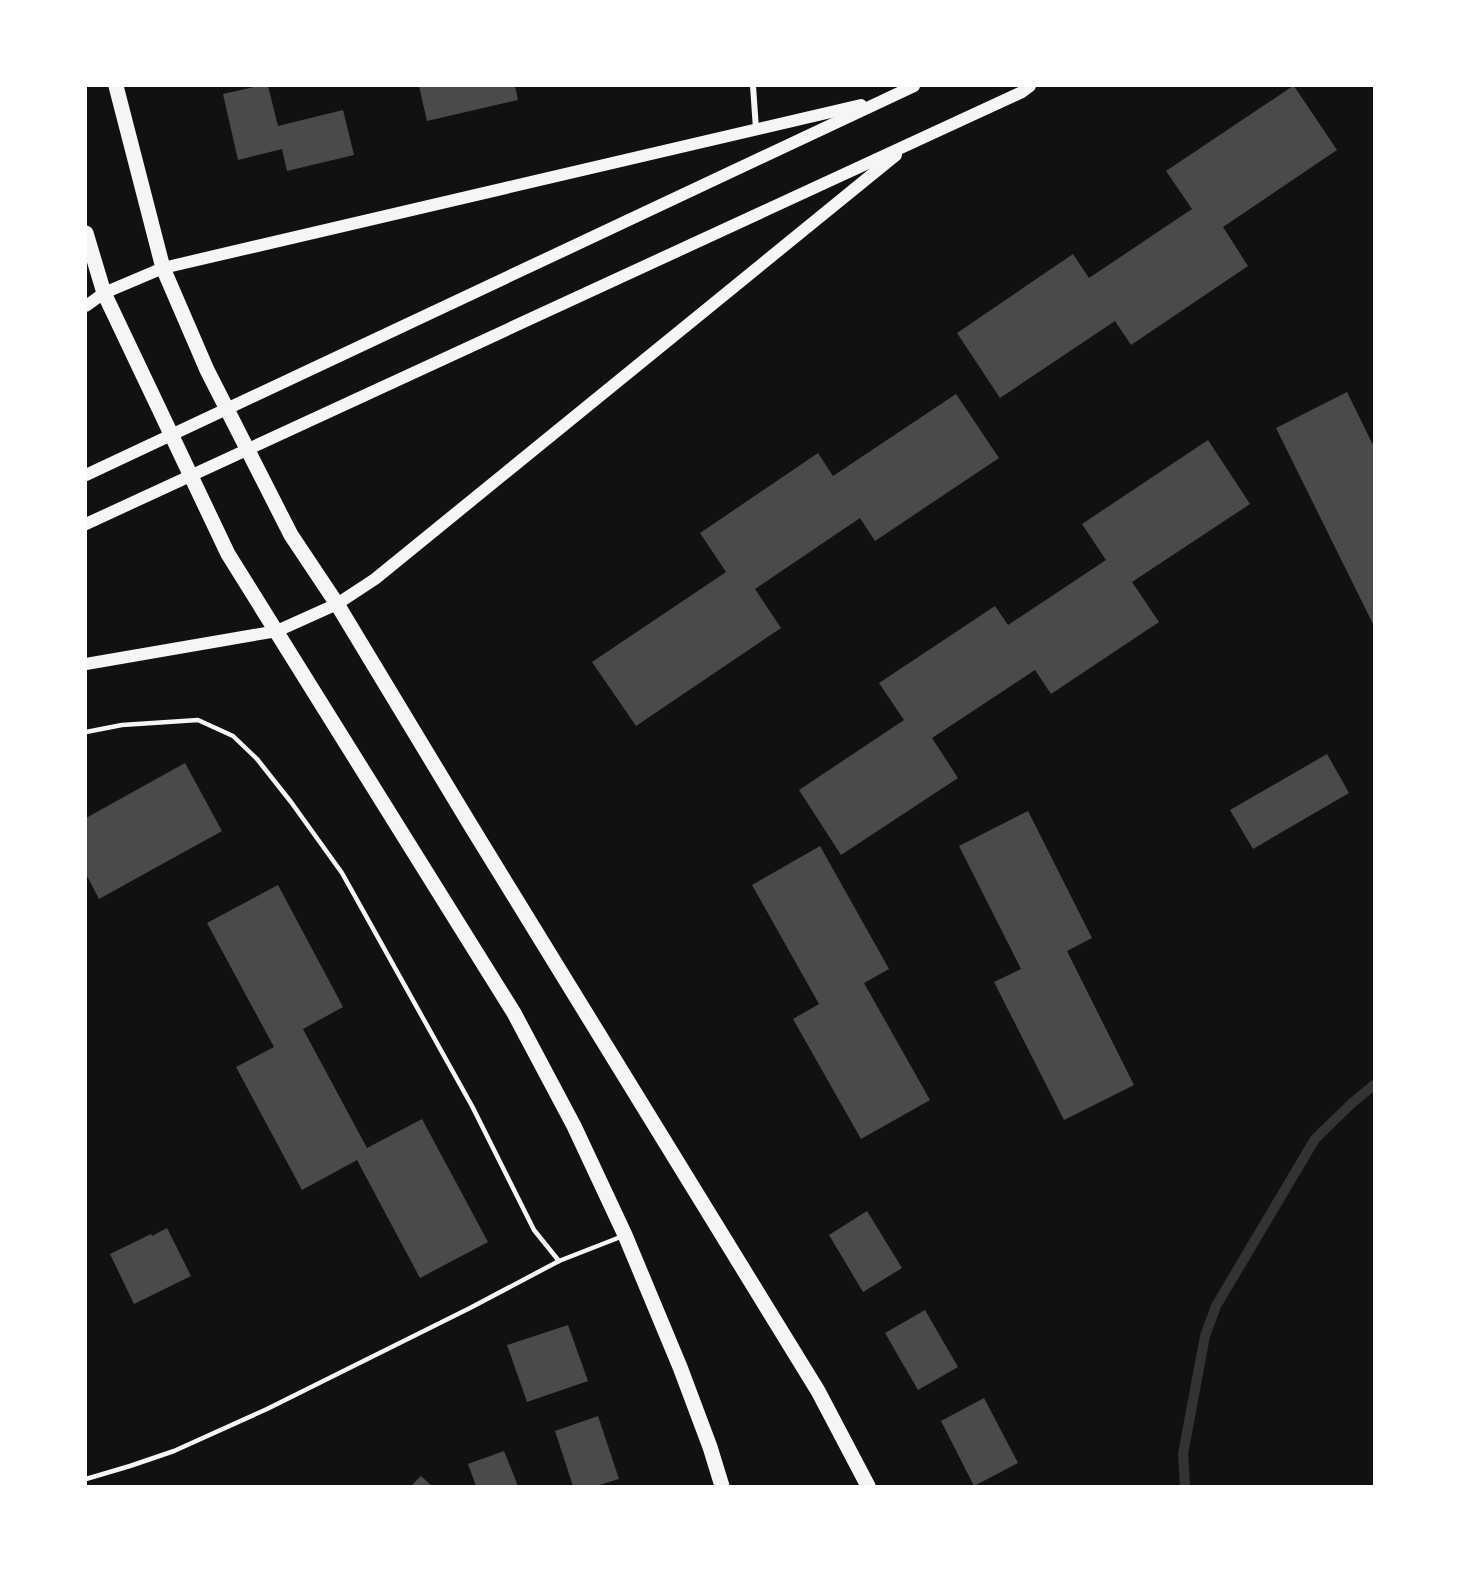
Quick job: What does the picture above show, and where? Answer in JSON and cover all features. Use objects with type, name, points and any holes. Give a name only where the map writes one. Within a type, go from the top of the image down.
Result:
[{"type":"main road","points":[[116,86],[163,268],[207,370],[291,535],[337,604],[818,1391],[868,1486]]},
{"type":"main road","points":[[86,475],[914,86]]},
{"type":"main road","points":[[86,524],[1022,92],[1030,86]]},
{"type":"main road","points":[[86,306],[104,293],[163,268],[883,100]]},
{"type":"main road","points":[[86,664],[277,631],[337,604],[375,579],[910,143]]},
{"type":"main road","points":[[86,233],[104,293],[228,554],[514,1013],[574,1126],[625,1235],[680,1367],[722,1486]]},
{"type":"street","points":[[753,86],[756,129]]},
{"type":"lane","points":[[86,732],[122,725],[198,720],[233,736],[258,759],[342,873],[472,1106],[534,1230],[559,1261]]},
{"type":"lane","points":[[86,1479],[174,1450],[267,1409],[559,1261],[625,1235]]},
{"type":"building","points":[[268,86],[278,126],[343,110],[354,155],[287,171],[282,149],[238,160],[223,94]]},
{"type":"building","points":[[419,86],[515,86],[518,100],[427,121]]},
{"type":"building","points":[[1293,86],[1337,150],[1223,227],[1248,266],[1131,345],[1115,321],[1000,398],[957,333],[1073,254],[1089,278],[1192,209],[1166,171]]},
{"type":"building","points":[[1347,392],[1374,447],[1374,626],[1276,428]]},
{"type":"building","points":[[956,394],[999,458],[875,541],[860,518],[755,589],[781,628],[636,726],[592,662],[726,572],[700,533],[818,453],[833,476]]},
{"type":"building","points":[[1208,440],[1250,504],[1132,582],[1159,622],[1051,694],[1035,670],[932,738],[958,778],[841,855],[799,790],[904,720],[879,683],[995,606],[1008,625],[1106,560],[1082,524]]},
{"type":"building","points":[[1327,754],[1349,793],[1253,849],[1230,810]]},
{"type":"building","points":[[185,763],[222,831],[99,899],[86,874],[86,818]]},
{"type":"building","points":[[1028,811],[1092,938],[1067,951],[1134,1085],[1064,1120],[994,982],[1021,969],[959,846]]},
{"type":"building","points":[[820,846],[889,969],[864,983],[930,1100],[861,1139],[793,1019],[819,1004],[752,885]]},
{"type":"building","points":[[278,885],[343,1007],[303,1029],[367,1148],[422,1119],[488,1242],[420,1278],[357,1160],[302,1190],[236,1067],[274,1047],[207,923]]},
{"type":"building","points":[[867,1211],[902,1268],[863,1292],[829,1235]]},
{"type":"building","points":[[167,1228],[191,1276],[134,1304],[110,1254]]},
{"type":"building","points":[[925,1310],[958,1367],[918,1390],[885,1333]]},
{"type":"building","points":[[568,1325],[588,1381],[527,1402],[507,1345]]},
{"type":"building","points":[[984,1398],[1018,1463],[974,1486],[941,1421]]},
{"type":"building","points":[[598,1416],[619,1479],[596,1486],[573,1486],[555,1431]]},
{"type":"building","points":[[504,1451],[518,1486],[476,1486],[468,1464]]},
{"type":"building","points":[[421,1476],[432,1486],[411,1486]]},
{"type":"waterway","points":[[1185,1486],[1183,1454],[1205,1336],[1216,1306],[1315,1139],[1374,1085]]}]
